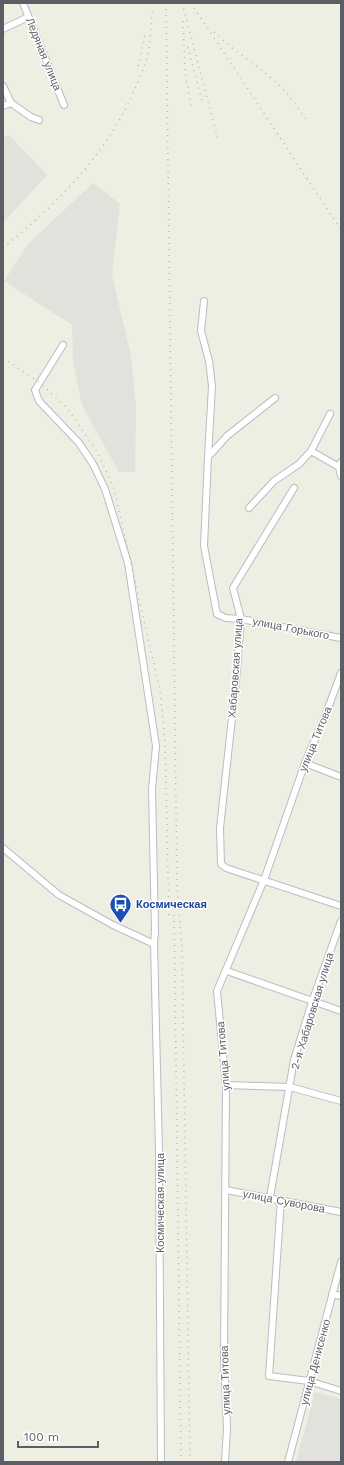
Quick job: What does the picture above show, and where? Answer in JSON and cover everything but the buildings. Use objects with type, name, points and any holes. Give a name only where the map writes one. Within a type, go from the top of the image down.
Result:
[{"type":"street","name":"Ледяная улица","points":[[23,3],[64,105]]},
{"type":"street","points":[[3,29],[28,18]]},
{"type":"street","points":[[3,86],[11,103],[31,117],[39,120]]},
{"type":"street","points":[[3,106],[11,103]]},
{"type":"street","points":[[204,301],[201,331],[209,361],[212,386],[208,458]]},
{"type":"street","name":"Космическая улица","points":[[63,345],[35,390],[38,401],[79,444],[93,464],[105,489],[128,563],[156,746],[152,789],[159,1152],[161,1462]]},
{"type":"street","points":[[208,458],[227,436],[276,398]]},
{"type":"street","points":[[249,508],[274,481],[299,464],[311,451],[330,414]]},
{"type":"street","points":[[311,451],[340,465],[341,476]]},
{"type":"street","name":"улица Горького","points":[[208,458],[204,546],[217,614],[226,618],[241,619],[341,638]]},
{"type":"street","name":"Хабаровская улица","points":[[264,880],[226,868],[222,864],[220,828],[236,681],[241,619],[234,588],[294,488]]},
{"type":"street","name":"улица Титова","points":[[225,1462],[227,1428],[224,1358],[226,1085],[217,991],[227,971],[264,880],[305,763],[341,673]]},
{"type":"street","points":[[305,763],[341,777]]},
{"type":"street","points":[[3,848],[58,895],[113,925],[154,944]]},
{"type":"street","points":[[264,880],[341,906]]},
{"type":"street","name":"2-я Хабаровская улица","points":[[270,1197],[294,1060],[312,1002],[341,921]]},
{"type":"street","points":[[227,971],[341,1011]]},
{"type":"street","points":[[226,1085],[290,1087],[341,1101]]},
{"type":"street","name":"улица Суворова","points":[[226,1190],[270,1197],[341,1212]]},
{"type":"street","points":[[281,1200],[269,1376],[310,1381],[341,1391]]},
{"type":"street","name":"улица Денисенко","points":[[288,1462],[341,1262]]},
{"type":"street","points":[[332,1294],[341,1296]]},
{"type":"shaded area","points":[[8,134],[47,175],[3,223],[3,139]]},
{"type":"shaded area","points":[[93,183],[120,204],[112,275],[131,356],[136,407],[135,472],[119,472],[82,405],[73,362],[72,325],[4,281],[29,243]]},
{"type":"shaded area","points":[[315,1392],[341,1399],[341,1462],[296,1462]]},
{"type":"railway","points":[[166,3],[177,886],[182,948],[190,1462]]},
{"type":"railway","points":[[182,3],[218,139]]},
{"type":"railway","points":[[191,3],[341,230]]},
{"type":"railway","points":[[3,248],[41,215],[75,181],[105,144],[130,100],[146,62],[149,49],[153,7]]},
{"type":"railway","points":[[183,21],[185,71],[191,107]]},
{"type":"railway","points":[[214,32],[277,84],[292,99],[308,122]]},
{"type":"railway","points":[[138,66],[145,35]]},
{"type":"railway","points":[[188,47],[203,105]]},
{"type":"railway","points":[[3,358],[39,382],[67,408],[98,453],[114,489],[160,691],[165,741],[169,918]]},
{"type":"railway","points":[[174,909],[181,1462]]},
{"type":"place","name":"Космическая","points":[[120,924]]}]
